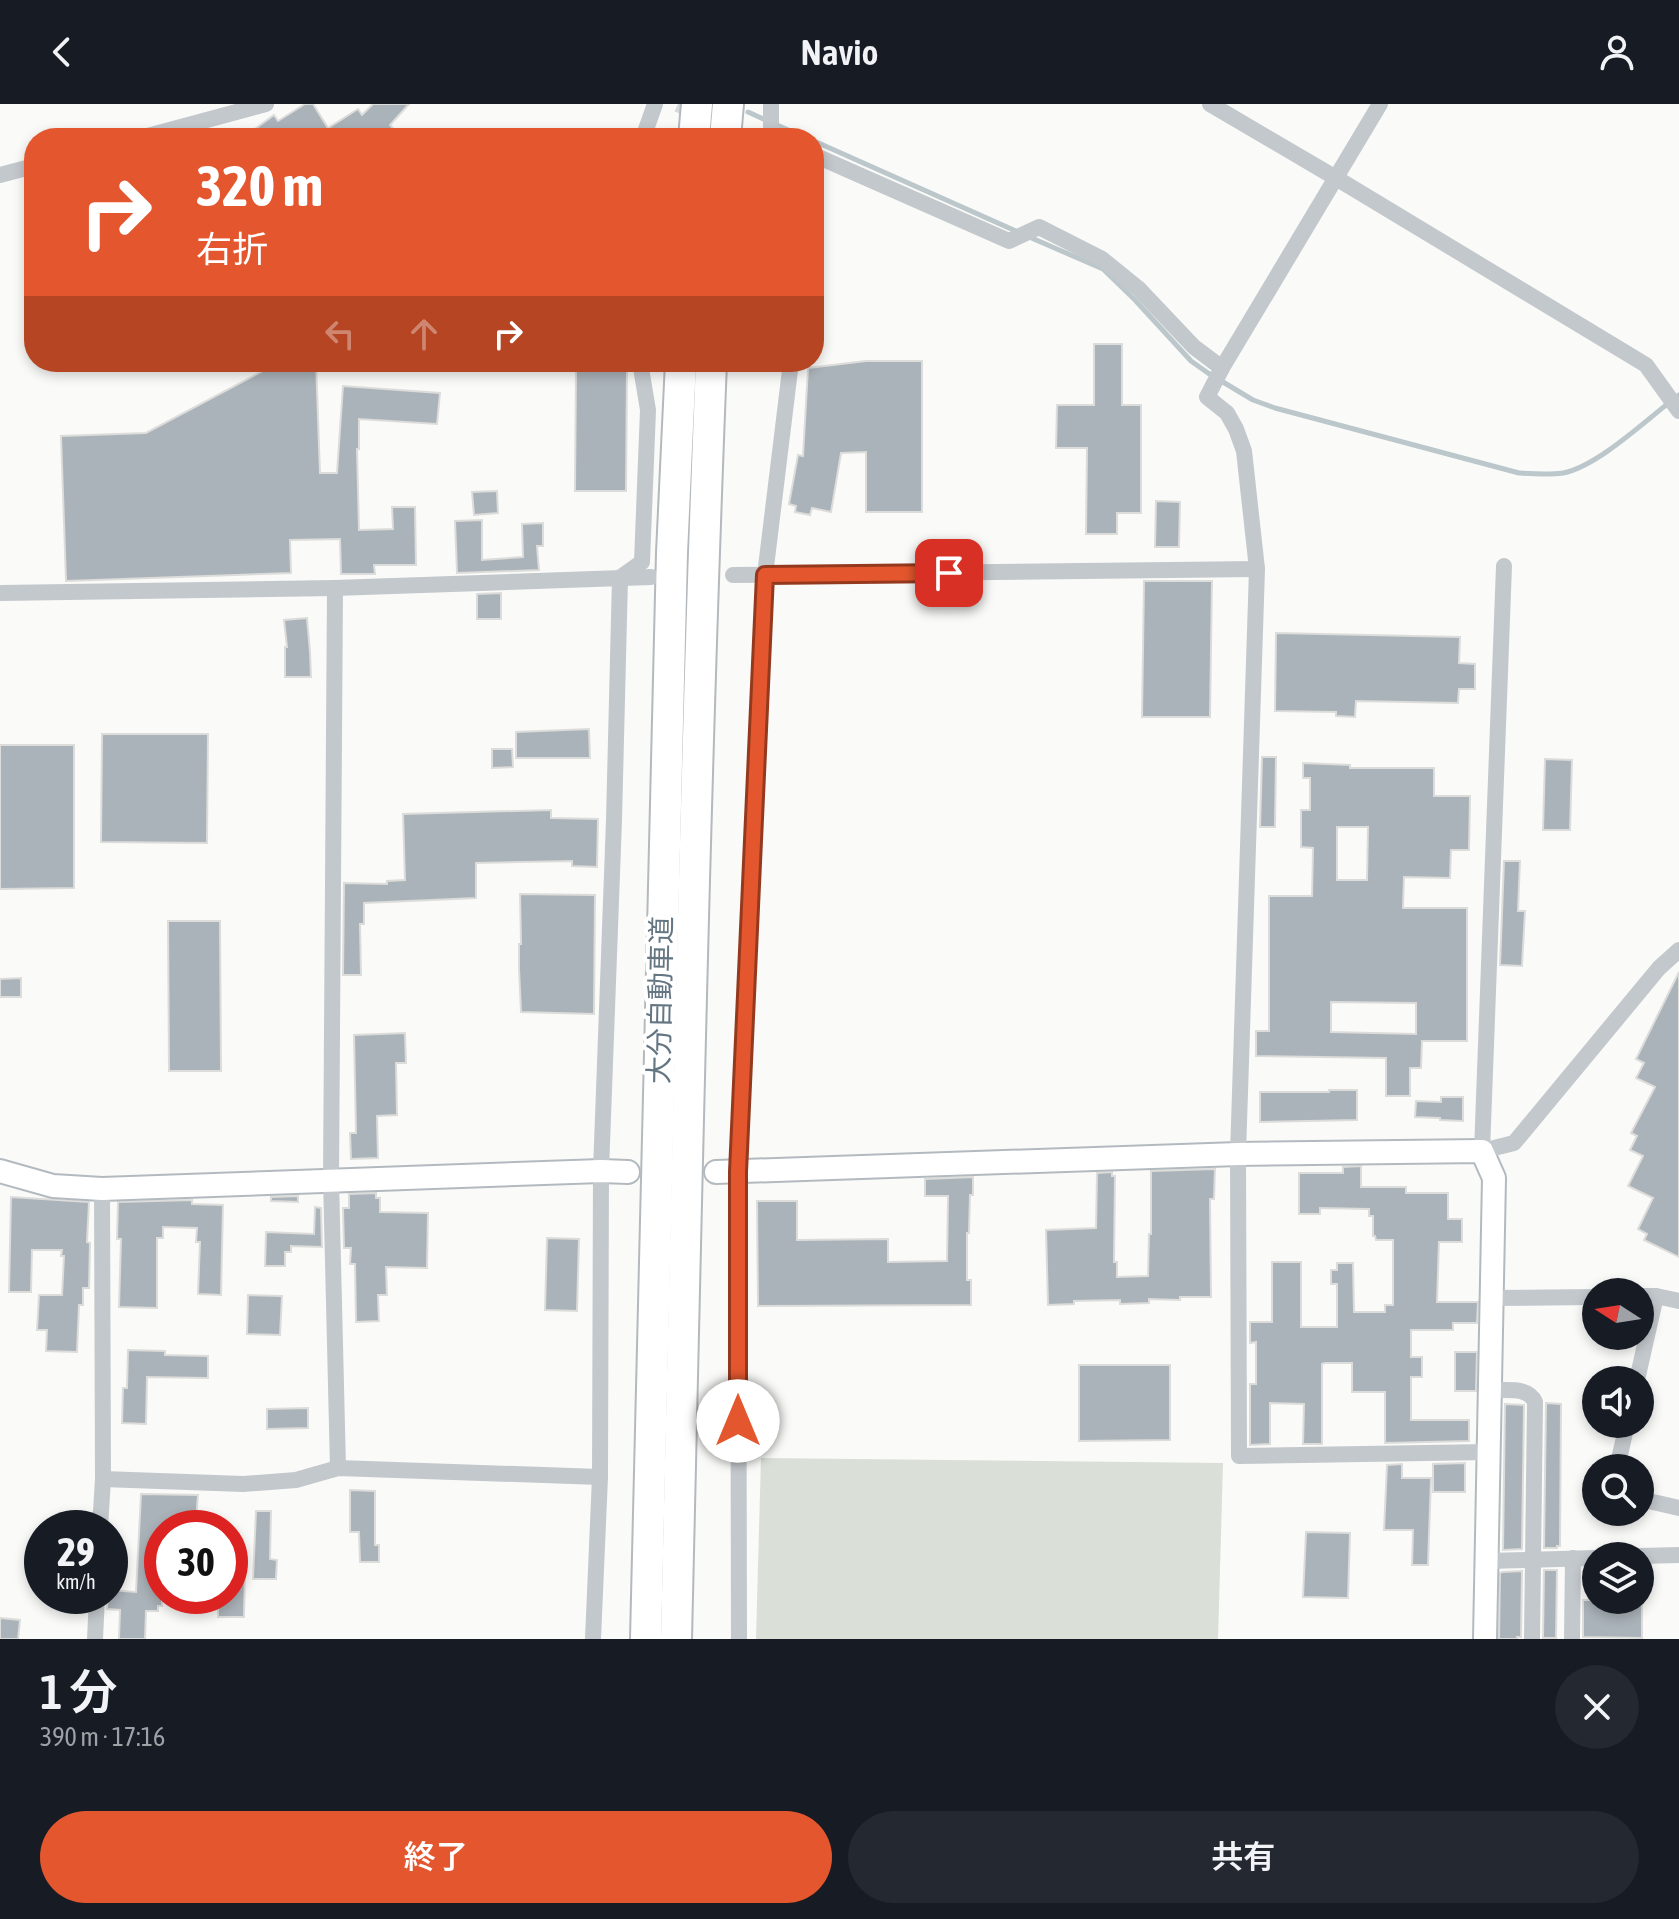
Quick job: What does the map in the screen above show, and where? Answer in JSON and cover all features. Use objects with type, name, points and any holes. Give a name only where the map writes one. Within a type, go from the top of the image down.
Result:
[{"type":"highway","points":[[695,128],[697,104]]},
{"type":"highway","points":[[726,128],[728,104]]},
{"type":"highway","name":"大分自動車道","points":[[646,1639],[672,553],[681,372]]},
{"type":"highway","name":"大分自動車道","points":[[676,1639],[690,1020],[711,372]]},
{"type":"street","points":[[177,128],[266,104]]},
{"type":"street","points":[[647,128],[655,104]]},
{"type":"street","points":[[1210,104],[1646,365],[1675,405]]},
{"type":"street","points":[[1380,104],[1207,397],[1227,413],[1244,451],[1257,569],[1238,1154],[1239,1456],[1488,1452]]},
{"type":"street","points":[[824,159],[1009,241],[1039,227],[1102,259],[1139,289],[1194,347],[1217,377]]},
{"type":"street","points":[[0,175],[24,169]]},
{"type":"street","points":[[620,578],[642,562],[648,410],[642,372]]},
{"type":"street","points":[[739,1639],[727,1172],[765,575],[790,372]]},
{"type":"street","points":[[1485,1639],[1494,1178],[1482,1151],[1504,566]]},
{"type":"street","points":[[733,575],[1257,569]]},
{"type":"street","points":[[0,593],[335,588],[651,577]]},
{"type":"street","points":[[593,1639],[600,1477],[601,1171],[620,578]]},
{"type":"street","points":[[335,588],[331,1179],[338,1468]]},
{"type":"street","points":[[727,1172],[1238,1154],[1482,1151],[1514,1143],[1659,968],[1679,950]]},
{"type":"street","points":[[0,1171],[53,1186],[102,1189],[331,1179],[628,1172]]},
{"type":"street","points":[[101,1510],[102,1189]]},
{"type":"street","points":[[1491,1298],[1582,1297]]},
{"type":"street","points":[[1654,1297],[1679,1301]]},
{"type":"street","points":[[1490,1390],[1525,1391],[1532,1395],[1535,1402],[1532,1639]]},
{"type":"street","points":[[103,1479],[243,1484],[296,1480],[338,1468],[600,1477]]},
{"type":"street","points":[[1654,1502],[1679,1508]]},
{"type":"street","points":[[1654,1556],[1679,1555]]},
{"type":"street","points":[[1572,1639],[1573,1558]]},
{"type":"street","points":[[1487,1561],[1582,1558]]},
{"type":"street","points":[[95,1639],[96,1614]]},
{"type":"shaded area","points":[[761,1458],[1223,1463],[1218,1639],[756,1639]]},
{"type":"building","points":[[305,104],[313,104],[328,128],[256,128],[274,115],[278,121]]},
{"type":"building","points":[[373,104],[409,104],[390,125],[393,128],[328,128],[358,109],[362,115]]},
{"type":"building","points":[[1094,344],[1122,344],[1122,405],[1141,405],[1141,513],[1117,513],[1117,534],[1086,534],[1087,448],[1056,448],[1057,405],[1094,405]]},
{"type":"building","points":[[866,361],[922,361],[922,512],[866,512],[866,452],[841,453],[831,512],[812,508],[810,515],[795,512],[796,506],[789,504],[798,455],[803,456],[808,372],[824,372],[824,366]]},
{"type":"building","points":[[261,372],[316,372],[320,473],[337,473],[343,386],[440,393],[437,424],[359,419],[359,530],[393,529],[392,507],[415,507],[416,565],[374,565],[375,574],[341,574],[340,539],[290,540],[291,573],[66,581],[61,436],[146,433]]},
{"type":"building","points":[[576,372],[627,372],[626,491],[575,491]]},
{"type":"building","points":[[497,491],[498,513],[474,515],[472,492]]},
{"type":"building","points":[[1156,501],[1180,502],[1179,547],[1155,547]]},
{"type":"building","points":[[482,520],[482,560],[523,557],[522,524],[543,523],[543,546],[537,546],[539,570],[457,573],[455,521]]},
{"type":"building","points":[[1144,581],[1212,581],[1210,717],[1142,717]]},
{"type":"building","points":[[501,593],[501,619],[477,619],[477,594]]},
{"type":"building","points":[[307,618],[311,677],[285,677],[287,647],[284,620]]},
{"type":"building","points":[[1276,633],[1460,637],[1459,663],[1475,664],[1475,689],[1459,689],[1458,703],[1356,701],[1355,717],[1336,716],[1336,712],[1275,711]]},
{"type":"building","points":[[589,729],[590,758],[516,758],[516,732]]},
{"type":"building","points":[[102,734],[208,734],[207,843],[101,842]]},
{"type":"building","points":[[0,745],[74,745],[74,888],[0,889]]},
{"type":"building","points":[[492,749],[512,749],[513,767],[492,768]]},
{"type":"building","points":[[1262,757],[1276,757],[1275,827],[1260,827]]},
{"type":"building","points":[[1545,759],[1572,760],[1570,830],[1543,830]]},
{"type":"building","points":[[1303,763],[1350,765],[1350,768],[1434,768],[1434,796],[1470,796],[1469,850],[1451,850],[1450,878],[1404,877],[1403,908],[1467,908],[1467,1041],[1422,1041],[1421,1068],[1410,1068],[1410,1096],[1386,1096],[1386,1058],[1256,1056],[1256,1031],[1269,1031],[1269,896],[1312,896],[1313,848],[1301,847],[1301,810],[1310,810],[1310,778],[1303,778]],"holes":[[[1337,827],[1368,827],[1367,880],[1337,880]],[[1331,1002],[1416,1003],[1416,1034],[1331,1032]]]},
{"type":"building","points":[[551,810],[551,818],[598,819],[597,867],[572,866],[572,861],[476,863],[476,898],[364,903],[364,924],[360,924],[361,975],[343,975],[344,883],[387,884],[387,881],[405,880],[403,814]]},
{"type":"building","points":[[1504,861],[1520,861],[1518,911],[1525,911],[1522,966],[1500,965]]},
{"type":"building","points":[[520,894],[595,895],[594,1014],[521,1012]]},
{"type":"building","points":[[168,921],[220,921],[221,1071],[169,1071]]},
{"type":"building","points":[[1679,972],[1679,1257],[1644,1240],[1647,1234],[1638,1229],[1653,1198],[1628,1186],[1643,1156],[1630,1150],[1637,1136],[1631,1133],[1655,1087],[1636,1078],[1644,1063],[1636,1059]]},
{"type":"building","points":[[21,978],[21,997],[0,997],[0,979]]},
{"type":"building","points":[[405,1033],[406,1063],[396,1063],[397,1115],[377,1116],[378,1158],[351,1159],[350,1133],[356,1133],[354,1035]]},
{"type":"building","points":[[1357,1090],[1357,1120],[1260,1122],[1260,1092]]},
{"type":"building","points":[[1441,1097],[1463,1097],[1463,1121],[1415,1117],[1416,1101],[1441,1102]]},
{"type":"building","points":[[1361,1166],[1361,1187],[1406,1187],[1406,1193],[1448,1193],[1448,1219],[1462,1219],[1462,1242],[1439,1242],[1437,1302],[1478,1302],[1477,1323],[1453,1323],[1453,1330],[1411,1330],[1411,1357],[1422,1357],[1422,1377],[1411,1377],[1411,1420],[1469,1420],[1469,1441],[1385,1443],[1385,1392],[1352,1392],[1352,1363],[1325,1363],[1322,1364],[1322,1444],[1303,1444],[1304,1404],[1270,1403],[1270,1444],[1250,1445],[1250,1384],[1256,1384],[1256,1342],[1250,1343],[1250,1322],[1272,1322],[1272,1262],[1301,1262],[1301,1327],[1337,1327],[1337,1284],[1331,1284],[1331,1270],[1337,1270],[1337,1263],[1353,1263],[1354,1312],[1385,1312],[1385,1305],[1393,1305],[1393,1240],[1376,1240],[1369,1209],[1320,1208],[1320,1214],[1299,1214],[1299,1173],[1343,1173],[1343,1167]]},
{"type":"building","points":[[1215,1169],[1214,1199],[1210,1199],[1211,1297],[1149,1299],[1149,1303],[1120,1304],[1120,1300],[1048,1305],[1046,1230],[1096,1228],[1097,1173],[1112,1172],[1115,1176],[1114,1262],[1117,1262],[1117,1277],[1148,1276],[1151,1171]]},
{"type":"building","points":[[973,1177],[967,1233],[967,1280],[971,1280],[971,1305],[758,1306],[757,1201],[797,1201],[797,1240],[888,1239],[888,1262],[947,1261],[948,1196],[925,1196],[925,1179]]},
{"type":"building","points":[[376,1193],[376,1198],[380,1198],[380,1212],[428,1213],[427,1268],[386,1267],[387,1295],[378,1295],[379,1321],[356,1322],[355,1264],[350,1264],[351,1248],[344,1248],[343,1208],[349,1208],[349,1194]]},
{"type":"building","points":[[298,1196],[298,1202],[271,1201],[271,1197]]},
{"type":"building","points":[[11,1197],[89,1202],[89,1288],[83,1288],[83,1305],[79,1305],[77,1352],[46,1351],[47,1330],[37,1330],[39,1295],[62,1295],[62,1250],[32,1250],[31,1292],[9,1292]]},
{"type":"building","points":[[192,1200],[192,1204],[223,1205],[221,1295],[198,1294],[200,1242],[196,1242],[197,1228],[163,1227],[163,1238],[157,1238],[157,1308],[119,1307],[121,1239],[117,1239],[118,1202]]},
{"type":"building","points":[[315,1207],[321,1208],[322,1247],[291,1246],[291,1252],[285,1252],[285,1266],[265,1266],[266,1232],[314,1234]]},
{"type":"building","points":[[547,1238],[579,1239],[577,1311],[545,1310]]},
{"type":"building","points":[[248,1295],[282,1296],[280,1335],[247,1334]]},
{"type":"building","points":[[128,1350],[208,1356],[208,1378],[147,1377],[146,1424],[122,1423]]},
{"type":"building","points":[[1455,1352],[1477,1352],[1476,1391],[1455,1391]]},
{"type":"building","points":[[1079,1365],[1170,1365],[1170,1440],[1079,1441]]},
{"type":"building","points":[[1546,1403],[1561,1404],[1560,1546],[1557,1548],[1544,1548]]},
{"type":"building","points":[[1505,1404],[1524,1405],[1522,1549],[1503,1550]]},
{"type":"building","points":[[308,1408],[308,1428],[267,1429],[267,1409]]},
{"type":"building","points":[[1465,1463],[1465,1492],[1433,1492],[1433,1464]]},
{"type":"building","points":[[1402,1464],[1402,1478],[1431,1478],[1428,1565],[1412,1565],[1413,1530],[1384,1530],[1387,1465]]},
{"type":"building","points":[[350,1490],[375,1491],[375,1545],[379,1545],[379,1562],[360,1562],[359,1532],[350,1532]]},
{"type":"building","points":[[141,1494],[198,1495],[197,1510],[144,1510],[145,1639],[119,1639],[120,1614],[128,1614],[128,1591],[136,1592]]},
{"type":"building","points":[[256,1511],[271,1511],[270,1559],[277,1560],[276,1579],[253,1579]]},
{"type":"building","points":[[1306,1532],[1350,1533],[1348,1598],[1303,1597]]},
{"type":"building","points":[[1544,1570],[1557,1570],[1556,1638],[1543,1638]]},
{"type":"building","points":[[1522,1571],[1521,1637],[1499,1639],[1500,1573]]},
{"type":"building","points":[[218,1614],[244,1614],[244,1617],[218,1617]]},
{"type":"building","points":[[1583,1614],[1642,1614],[1642,1638],[1583,1637]]},
{"type":"building","points":[[0,1618],[20,1620],[18,1639],[0,1639]]},
{"type":"waterway","points":[[748,112],[784,128]]},
{"type":"waterway","points":[[824,145],[1018,232]]},
{"type":"waterway","points":[[1027,236],[1103,269],[1191,361],[1253,400],[1519,473],[1557,474],[1577,469],[1608,451],[1679,395]]},
{"type":"tunnel","points":[[678,104],[729,128]]},
{"type":"route","points":[[738,1421],[738,1172],[765,575],[949,573]]}]
